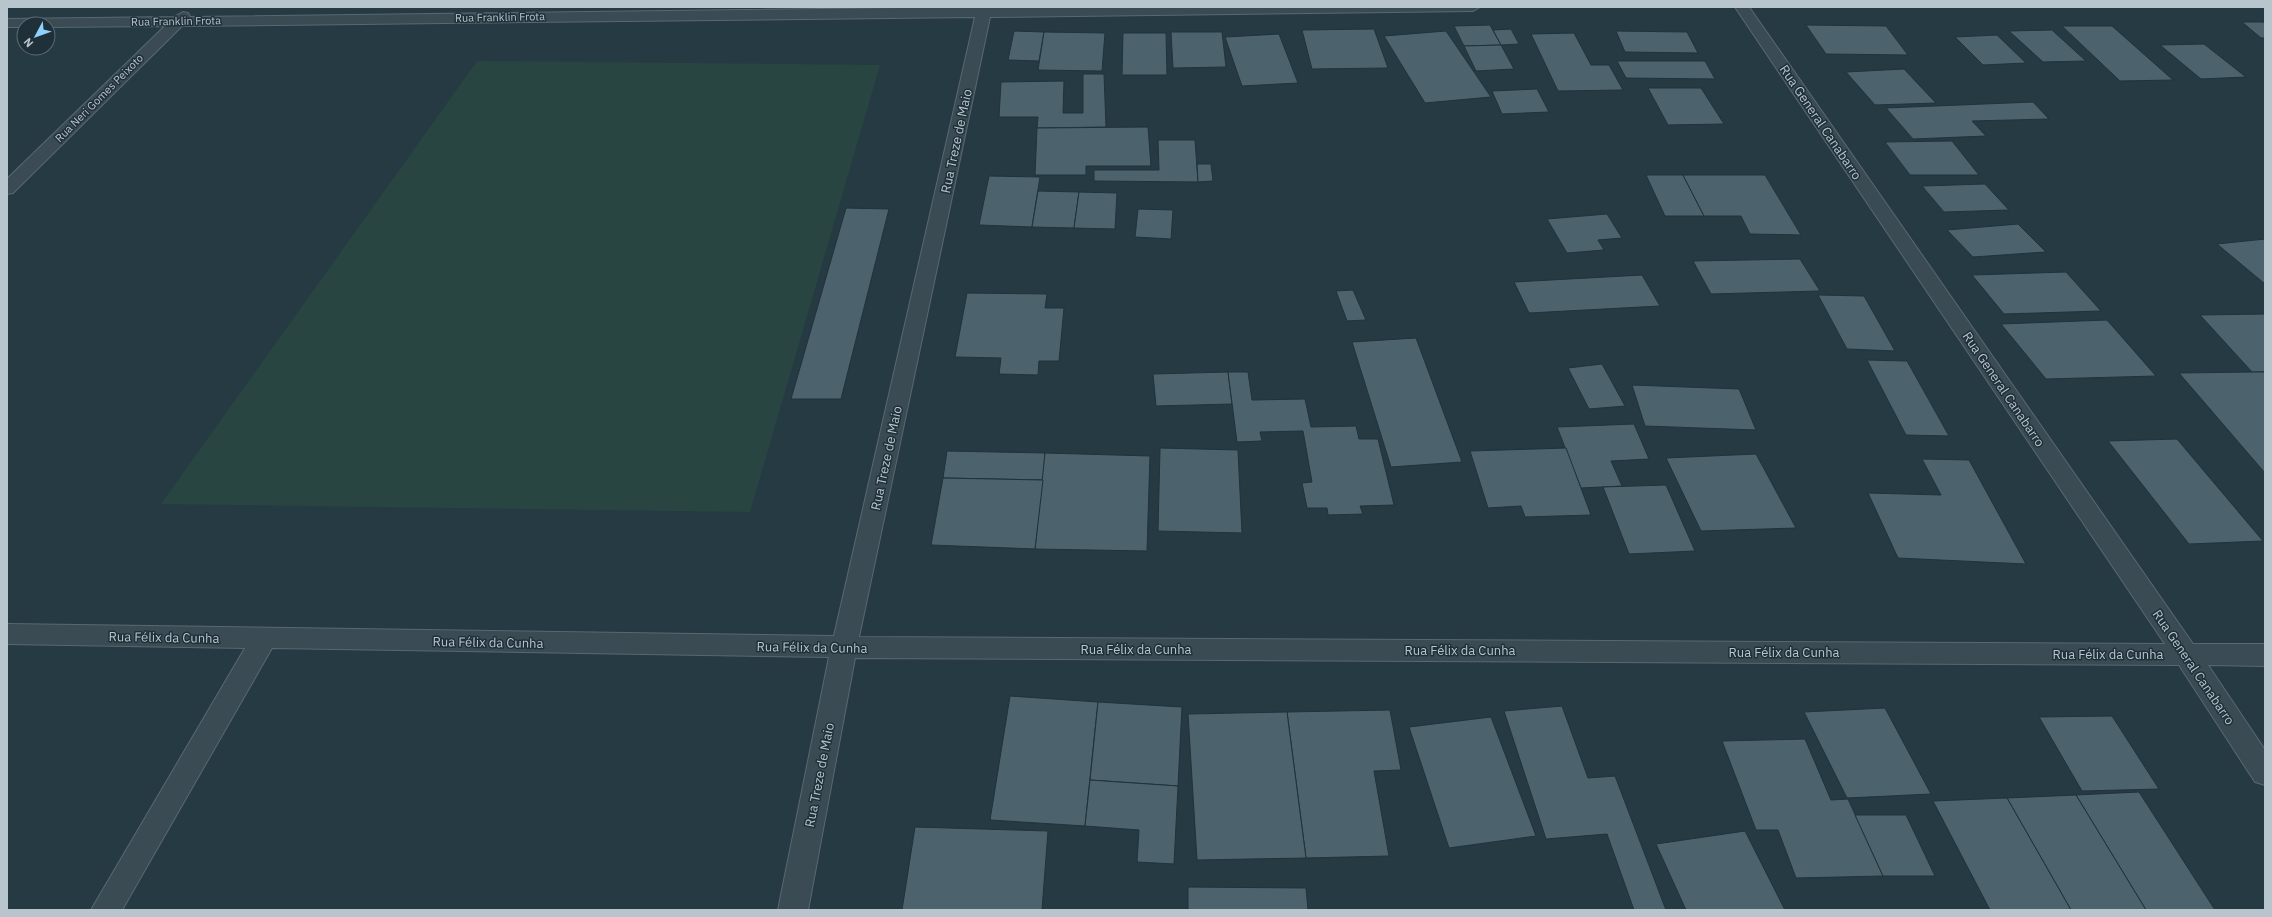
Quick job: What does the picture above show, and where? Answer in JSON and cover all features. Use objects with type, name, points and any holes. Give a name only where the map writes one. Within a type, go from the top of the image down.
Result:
[{"type":"street","name":"Rua Neri Gomes Peixoto","points":[[7,189],[192,7]]},
{"type":"street","name":"Rua Franklin Frota","points":[[7,23],[985,9],[1473,7]]},
{"type":"street","name":"Rua General Canabarro","points":[[1742,7],[2186,654],[2265,773]]},
{"type":"street","name":"Rua Treze de Maio","points":[[793,910],[844,647],[985,9]]},
{"type":"street","name":"Rua Félix da Cunha","points":[[7,634],[844,647],[2265,655]]},
{"type":"street","points":[[106,910],[264,639]]},
{"type":"green space","points":[[477,61],[880,65],[750,512],[161,504]]},
{"type":"building","points":[[2242,22],[2265,23],[2265,38],[2261,38]]},
{"type":"building","points":[[1490,25],[1501,45],[1464,46],[1454,26]]},
{"type":"building","points":[[1806,25],[1886,26],[1908,55],[1826,54]]},
{"type":"building","points":[[2062,26],[2112,26],[2173,80],[2120,81]]},
{"type":"building","points":[[1374,29],[1388,68],[1312,69],[1302,30]]},
{"type":"building","points":[[1511,29],[1519,44],[1501,45],[1493,30]]},
{"type":"building","points":[[2052,30],[2086,61],[2043,62],[2009,31]]},
{"type":"building","points":[[1014,31],[1044,32],[1039,61],[1008,60]]},
{"type":"building","points":[[1446,31],[1491,97],[1425,103],[1384,36]]},
{"type":"building","points":[[1616,31],[1687,32],[1698,53],[1625,52]]},
{"type":"building","points":[[1044,32],[1105,33],[1102,71],[1038,70]]},
{"type":"building","points":[[1171,32],[1222,32],[1226,67],[1173,68]]},
{"type":"building","points":[[1123,33],[1166,33],[1167,75],[1122,75]]},
{"type":"building","points":[[1574,33],[1591,65],[1609,65],[1623,90],[1558,91],[1531,34]]},
{"type":"building","points":[[1279,34],[1298,83],[1242,86],[1225,37]]},
{"type":"building","points":[[1997,35],[2026,63],[1983,65],[1955,37]]},
{"type":"building","points":[[2204,44],[2246,77],[2201,79],[2160,45]]},
{"type":"building","points":[[1501,45],[1514,69],[1476,71],[1464,46]]},
{"type":"building","points":[[1617,61],[1705,61],[1715,79],[1626,78]]},
{"type":"building","points":[[1904,69],[1936,103],[1875,105],[1846,72]]},
{"type":"building","points":[[1083,74],[1104,74],[1106,127],[1037,128],[1038,117],[999,117],[1001,82],[1064,81],[1063,113],[1083,113]]},
{"type":"building","points":[[1648,88],[1701,88],[1724,124],[1668,125]]},
{"type":"building","points":[[1537,89],[1549,112],[1502,114],[1492,91]]},
{"type":"building","points":[[2033,102],[2049,119],[1972,121],[1986,136],[1913,139],[1886,108]]},
{"type":"building","points":[[1148,127],[1151,166],[1086,166],[1086,175],[1035,175],[1037,128]]},
{"type":"building","points":[[1158,140],[1195,140],[1198,182],[1094,181],[1094,170],[1159,170]]},
{"type":"building","points":[[1952,141],[1979,175],[1910,175],[1885,142]]},
{"type":"building","points":[[1197,164],[1211,164],[1213,181],[1198,182]]},
{"type":"building","points":[[1646,175],[1683,175],[1704,216],[1665,216]]},
{"type":"building","points":[[1683,175],[1765,175],[1801,235],[1750,234],[1741,216],[1704,216]]},
{"type":"building","points":[[989,176],[1040,177],[1032,227],[979,225]]},
{"type":"building","points":[[1985,184],[2009,210],[1944,212],[1922,186]]},
{"type":"building","points":[[1038,191],[1079,192],[1074,228],[1032,227]]},
{"type":"building","points":[[1079,192],[1117,193],[1115,229],[1074,228]]},
{"type":"building","points":[[846,208],[889,209],[841,399],[791,399]]},
{"type":"building","points":[[1138,209],[1173,210],[1171,239],[1135,237]]},
{"type":"building","points":[[1607,214],[1622,238],[1598,240],[1604,250],[1567,253],[1547,219]]},
{"type":"building","points":[[2018,224],[2046,252],[1973,257],[1947,230]]},
{"type":"building","points":[[2265,239],[2265,284],[2217,244]]},
{"type":"building","points":[[1800,259],[1820,291],[1711,294],[1693,261]]},
{"type":"building","points":[[2066,272],[2101,311],[2004,314],[1972,275]]},
{"type":"building","points":[[1642,275],[1660,306],[1529,313],[1514,282]]},
{"type":"building","points":[[1353,290],[1366,320],[1347,321],[1336,291]]},
{"type":"building","points":[[967,293],[1047,294],[1045,308],[1064,308],[1059,361],[1039,361],[1038,375],[999,374],[1001,358],[955,357]]},
{"type":"building","points":[[1818,295],[1864,296],[1895,351],[1847,349]]},
{"type":"building","points":[[2265,314],[2265,372],[2252,372],[2200,315]]},
{"type":"building","points":[[2107,320],[2156,376],[2046,379],[2001,324]]},
{"type":"building","points":[[1416,338],[1462,462],[1391,467],[1352,342]]},
{"type":"building","points":[[1867,360],[1907,361],[1949,436],[1906,435]]},
{"type":"building","points":[[1602,364],[1625,406],[1589,409],[1568,368]]},
{"type":"building","points":[[1228,372],[1232,404],[1156,406],[1153,374]]},
{"type":"building","points":[[1228,372],[1248,372],[1252,400],[1305,399],[1311,427],[1356,426],[1359,439],[1378,439],[1394,505],[1360,506],[1363,514],[1328,515],[1327,508],[1307,508],[1302,483],[1312,482],[1303,431],[1260,432],[1262,441],[1237,442]]},
{"type":"building","points":[[2265,372],[2265,473],[2179,373]]},
{"type":"building","points":[[1632,385],[1739,389],[1756,430],[1645,426]]},
{"type":"building","points":[[1634,424],[1649,459],[1611,461],[1622,486],[1581,488],[1557,427]]},
{"type":"building","points":[[2177,439],[2263,541],[2189,544],[2108,441]]},
{"type":"building","points":[[1160,448],[1238,450],[1242,533],[1158,531]]},
{"type":"building","points":[[1566,448],[1591,515],[1525,517],[1521,506],[1488,508],[1470,451]]},
{"type":"building","points":[[947,451],[1045,453],[1043,480],[943,478]]},
{"type":"building","points":[[1045,453],[1150,456],[1147,551],[1035,549]]},
{"type":"building","points":[[1756,454],[1796,528],[1701,531],[1666,458]]},
{"type":"building","points":[[1922,459],[1969,460],[2026,564],[1898,558],[1868,493],[1941,495]]},
{"type":"building","points":[[943,478],[1043,480],[1035,549],[931,545]]},
{"type":"building","points":[[1666,485],[1695,551],[1629,554],[1603,487]]},
{"type":"building","points":[[1010,696],[1098,702],[1085,826],[990,820]]},
{"type":"building","points":[[1098,702],[1182,707],[1178,786],[1090,780]]},
{"type":"building","points":[[1562,706],[1588,778],[1615,776],[1666,910],[1634,910],[1607,834],[1546,839],[1504,711]]},
{"type":"building","points":[[1885,708],[1931,794],[1847,798],[1804,712]]},
{"type":"building","points":[[1390,710],[1401,770],[1374,771],[1389,856],[1306,858],[1287,712]]},
{"type":"building","points":[[1287,712],[1306,858],[1197,860],[1188,714]]},
{"type":"building","points":[[2112,716],[2159,789],[2082,791],[2039,717]]},
{"type":"building","points":[[1491,717],[1536,836],[1449,848],[1409,727]]},
{"type":"building","points":[[1805,739],[1831,800],[1848,799],[1883,876],[1796,878],[1778,830],[1756,830],[1722,741]]},
{"type":"building","points":[[1090,780],[1178,786],[1174,864],[1137,862],[1139,830],[1085,826]]},
{"type":"building","points":[[2139,792],[2215,910],[2146,910],[2076,795]]},
{"type":"building","points":[[2076,795],[2146,910],[2071,910],[2007,798]]},
{"type":"building","points":[[2007,798],[2071,910],[1990,910],[1933,801]]},
{"type":"building","points":[[1855,815],[1906,815],[1935,876],[1883,876]]},
{"type":"building","points":[[915,827],[1048,831],[1042,910],[902,910]]},
{"type":"building","points":[[1745,831],[1785,910],[1686,910],[1656,844]]},
{"type":"building","points":[[1188,887],[1306,888],[1308,910],[1188,910]]}]
